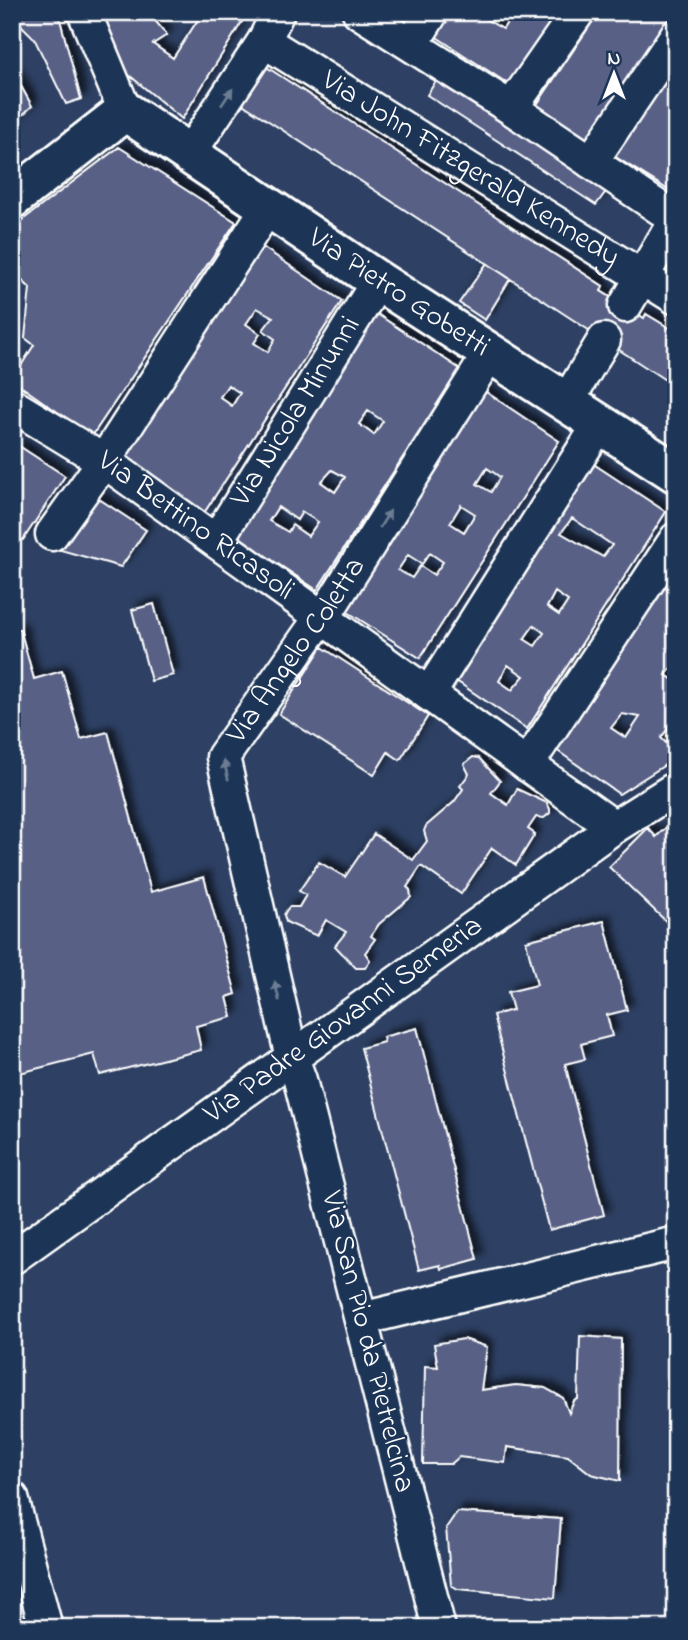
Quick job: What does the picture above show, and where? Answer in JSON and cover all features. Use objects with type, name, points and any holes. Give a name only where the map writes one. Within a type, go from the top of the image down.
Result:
[{"type":"street","points":[[12,199],[125,111],[84,12]]},
{"type":"street","points":[[189,154],[264,41],[278,12]]},
{"type":"street","points":[[359,12],[511,108],[676,219],[625,306]]},
{"type":"street","points":[[412,44],[432,12]]},
{"type":"street","points":[[511,108],[578,12]]},
{"type":"street","points":[[591,162],[676,36]]},
{"type":"street","name":"Via John Fitzgerald Kennedy","points":[[264,41],[676,298]]},
{"type":"street","name":"Via Pietro Gobetti","points":[[125,111],[378,281],[676,473]]},
{"type":"street","points":[[52,534],[104,461],[268,207]]},
{"type":"street","name":"Via Nicola Minunni","points":[[215,541],[378,281]]},
{"type":"street","points":[[566,403],[604,340]]},
{"type":"street","name":"Via Angelo Coletta","points":[[292,1058],[223,757],[323,618],[490,353]]},
{"type":"street","name":"Via Bettino Ricasoli","points":[[12,405],[104,461],[614,827]]},
{"type":"street","points":[[429,694],[599,425]]},
{"type":"street","points":[[527,765],[676,539]]},
{"type":"street","name":"Via Padre Giovanni Semeria","points":[[12,1258],[614,827],[676,788]]},
{"type":"street","name":"Via San Pio da Pietrelcina","points":[[292,1058],[362,1320],[439,1628]]},
{"type":"street","points":[[362,1320],[676,1243]]},
{"type":"street","points":[[12,1498],[46,1628]]},
{"type":"building","points":[[12,12],[58,12],[81,99],[66,104],[34,38],[12,16]]},
{"type":"building","points":[[102,12],[148,12],[167,35],[153,44],[173,58],[203,12],[248,12],[182,119],[123,70],[109,46]]},
{"type":"building","points":[[398,12],[413,12],[409,19]]},
{"type":"building","points":[[449,12],[482,12],[480,16],[503,29],[511,16],[504,12],[560,12],[510,85],[435,36]]},
{"type":"building","points":[[599,12],[676,12],[676,19],[593,142],[536,106]]},
{"type":"building","points":[[676,63],[676,194],[675,194],[614,156]]},
{"type":"building","points":[[265,66],[603,286],[601,291],[644,318],[646,314],[676,332],[676,387],[241,103]]},
{"type":"building","points":[[12,70],[32,106],[12,125]]},
{"type":"building","points":[[438,78],[607,190],[596,205],[427,95]]},
{"type":"building","points":[[119,147],[236,222],[92,436],[12,380],[34,345],[25,338],[30,288],[12,271],[12,228]]},
{"type":"building","points":[[258,244],[342,301],[204,513],[118,456]],"holes":[[[257,308],[273,317],[263,330],[275,339],[268,352],[254,343],[260,334],[246,324]],[[228,385],[240,393],[232,406],[220,397]]]},
{"type":"building","points":[[487,263],[510,279],[485,320],[459,303]]},
{"type":"building","points":[[371,310],[460,369],[317,590],[227,530]],"holes":[[[368,411],[383,421],[374,435],[359,424]],[[332,470],[345,477],[335,492],[321,482]],[[278,507],[297,520],[302,512],[318,522],[308,536],[292,525],[288,532],[269,521]]]},
{"type":"building","points":[[483,390],[559,441],[420,658],[340,607]],"holes":[[[487,468],[500,477],[491,492],[477,484]],[[461,505],[475,514],[464,532],[450,523]],[[430,553],[443,562],[434,575],[420,566],[412,578],[398,570],[408,555],[422,564]]]},
{"type":"building","points":[[16,444],[65,476],[23,540],[12,538],[12,474]]},
{"type":"building","points":[[586,459],[666,512],[527,729],[446,674]],"holes":[[[572,518],[612,545],[603,557],[561,533]],[[555,592],[568,601],[559,615],[547,607]],[[534,625],[544,633],[535,646],[524,639]],[[508,665],[524,676],[512,690],[499,681]]]},
{"type":"building","points":[[93,495],[146,530],[121,567],[57,549]]},
{"type":"building","points":[[676,560],[676,662],[666,675],[676,682],[676,722],[674,720],[661,738],[676,753],[676,758],[619,794],[552,747]],"holes":[[[622,714],[640,717],[626,738],[611,728]]]},
{"type":"building","points":[[154,604],[173,675],[151,681],[132,610]]},
{"type":"building","points":[[20,629],[34,679],[62,671],[81,739],[108,732],[151,892],[204,877],[236,994],[227,997],[232,1017],[196,1026],[201,1050],[100,1075],[94,1054],[12,1075],[12,631]]},
{"type":"building","points":[[322,647],[428,716],[400,760],[388,752],[374,775],[279,714]]},
{"type":"building","points":[[473,757],[479,758],[500,781],[491,793],[508,805],[517,789],[547,803],[550,809],[550,813],[544,818],[536,817],[528,829],[535,834],[516,865],[492,848],[461,894],[421,866],[407,887],[411,897],[379,924],[371,936],[375,939],[365,953],[370,960],[365,968],[356,968],[335,946],[346,932],[326,920],[317,936],[286,922],[286,911],[289,907],[299,907],[306,895],[299,891],[319,862],[345,877],[374,834],[413,860],[427,841],[424,831],[426,826],[454,802],[463,789],[460,786],[469,774],[464,764]]},
{"type":"building","points":[[676,818],[676,926],[673,928],[609,867],[648,828],[656,837]]},
{"type":"building","points":[[604,921],[627,1010],[607,1015],[612,1036],[581,1044],[585,1059],[565,1064],[604,1215],[549,1230],[493,1015],[513,1010],[508,992],[537,985],[526,941]]},
{"type":"building","points":[[417,1028],[477,1259],[441,1269],[440,1265],[419,1270],[361,1048],[384,1042],[383,1037]]},
{"type":"building","points":[[676,1148],[676,1177],[670,1151]]},
{"type":"building","points":[[580,1336],[621,1339],[620,1481],[591,1474],[568,1456],[507,1447],[505,1463],[459,1457],[451,1464],[423,1464],[425,1366],[438,1367],[434,1344],[464,1339],[487,1347],[481,1390],[516,1385],[545,1388],[563,1398],[569,1413],[574,1401],[578,1399]]},
{"type":"building","points":[[457,1512],[561,1519],[555,1598],[458,1589],[451,1585],[446,1528]]}]
